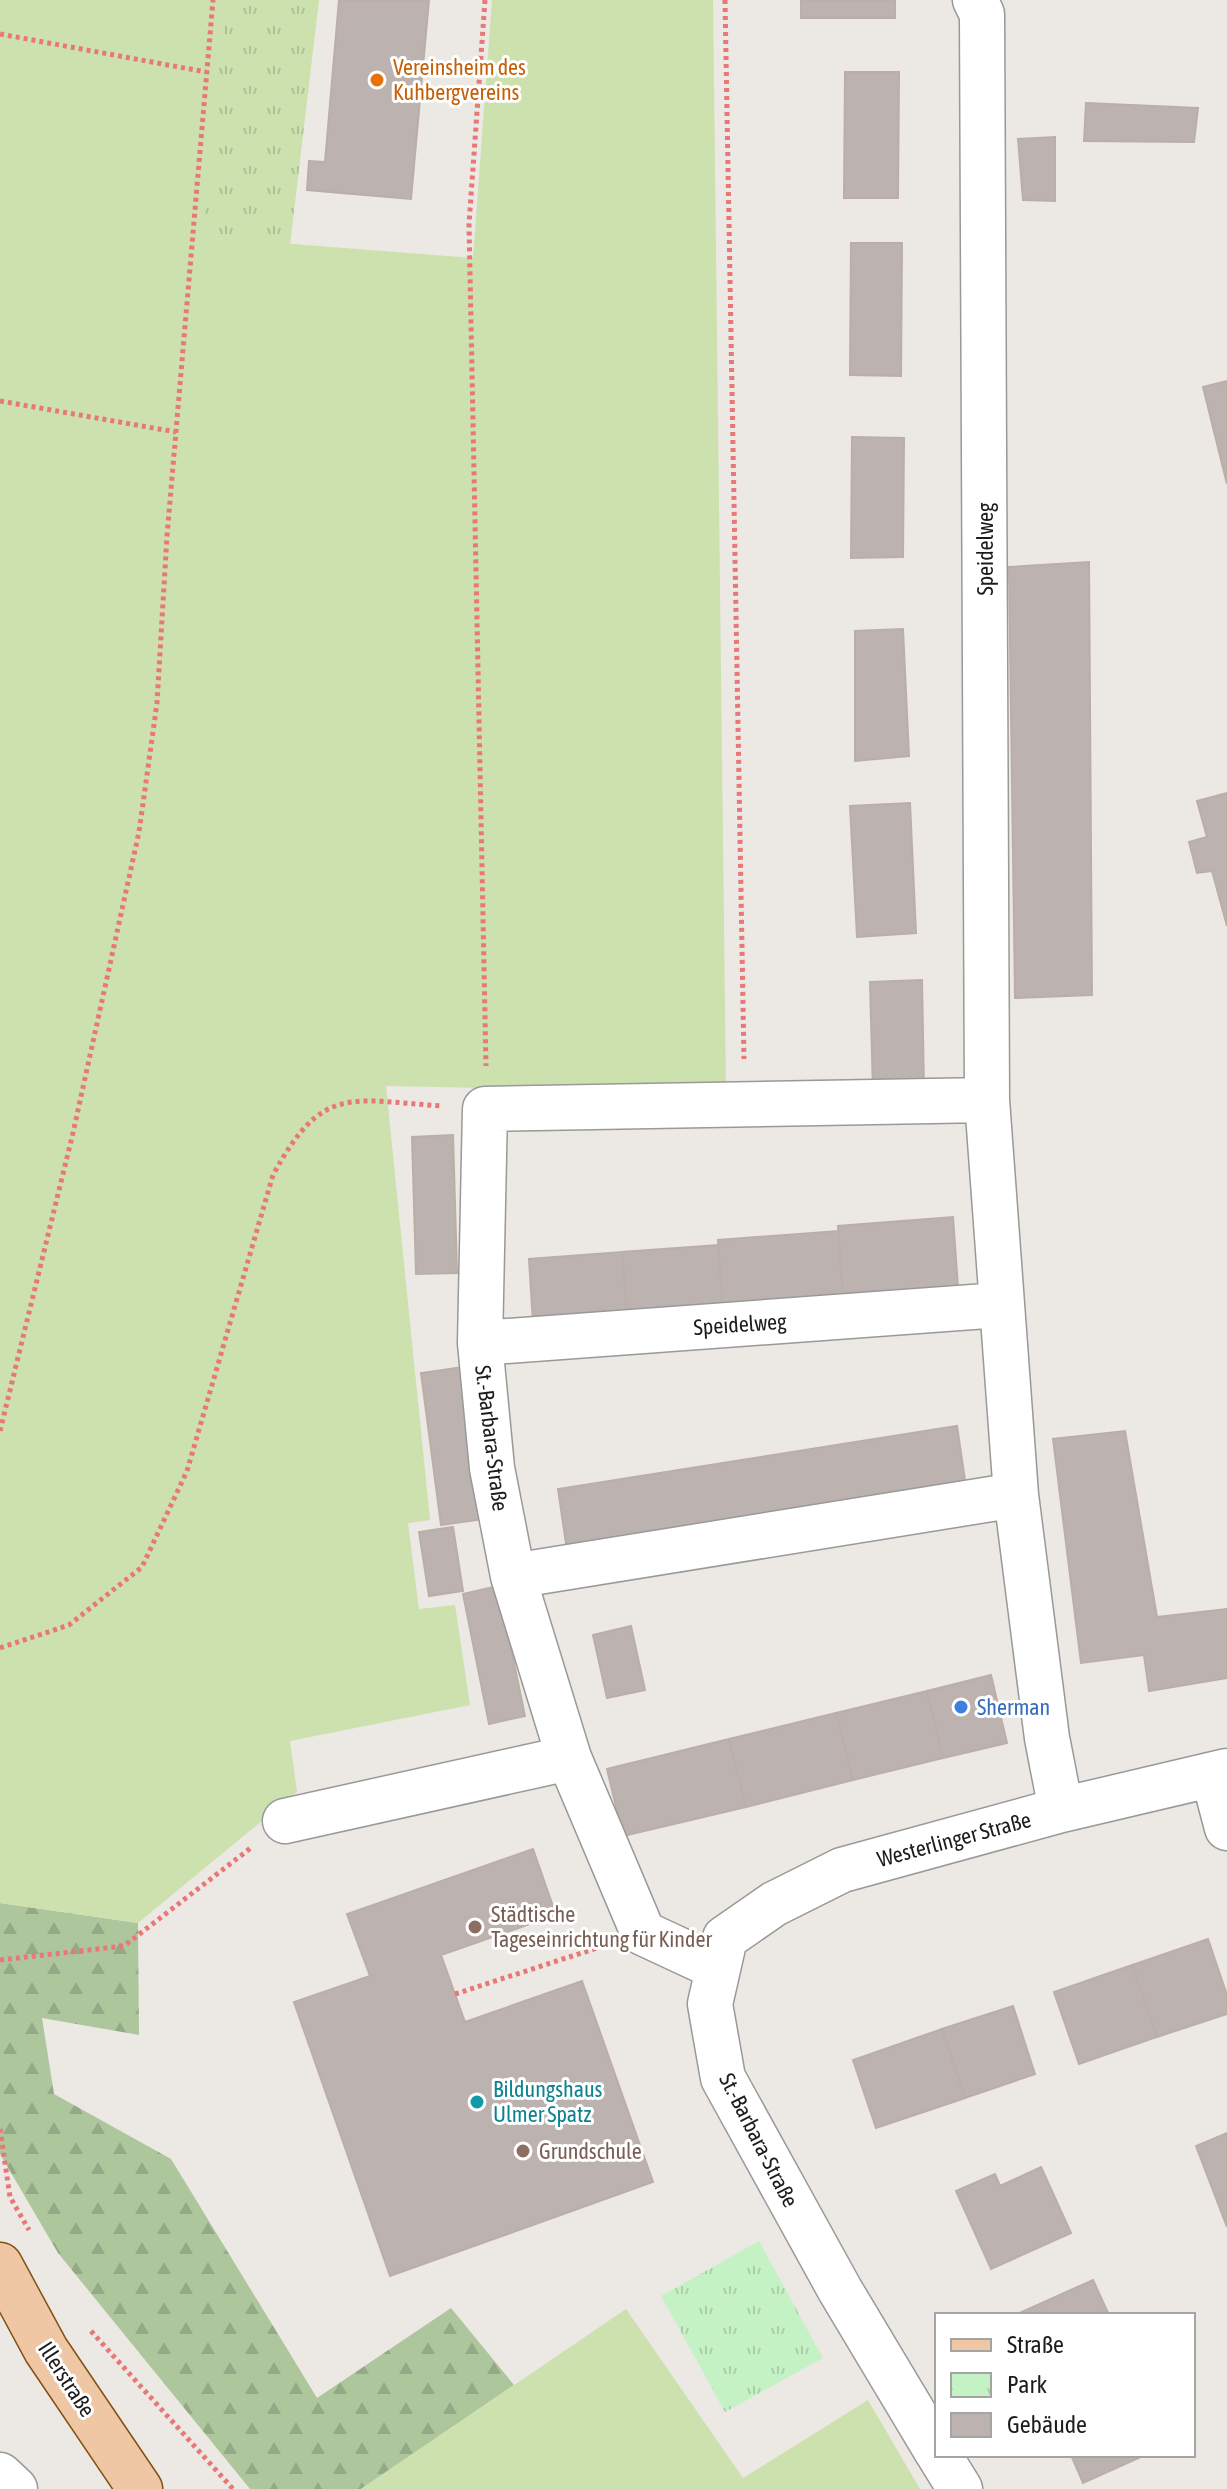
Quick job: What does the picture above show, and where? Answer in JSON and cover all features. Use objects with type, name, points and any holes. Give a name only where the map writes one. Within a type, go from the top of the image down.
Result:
[{"type":"main road","name":"Illerstraße","points":[[0,2265],[46,2350],[140,2489]]},
{"type":"street","name":"Speidelweg","points":[[975,0],[982,14],[987,1100],[1016,1495],[1047,1738],[1061,1810]]},
{"type":"street","points":[[485,1109],[987,1100]]},
{"type":"street","name":"St.-Barbara-Straße","points":[[485,1109],[480,1343],[492,1468],[513,1576],[569,1758],[643,1933]]},
{"type":"street","name":"Speidelweg","points":[[480,1343],[1000,1305]]},
{"type":"street","points":[[513,1576],[1016,1495]]},
{"type":"street","points":[[285,1821],[569,1758]]},
{"type":"street","points":[[1220,1773],[1227,1828]]},
{"type":"street","name":"Westerlinger Straße","points":[[716,1967],[725,1938],[774,1904],[842,1870],[1061,1810],[1220,1773]]},
{"type":"street","points":[[643,1933],[716,1967]]},
{"type":"street","name":"St.-Barbara-Straße","points":[[716,1967],[710,2004],[723,2078],[840,2290],[935,2448]]},
{"type":"street","name":"St.-Barbara-Straße","points":[[940,2457],[960,2489]]},
{"type":"street","points":[[0,2475],[15,2489]]},
{"type":"path","points":[[0,1431],[73,1133],[139,832],[157,703],[167,536],[213,0]]},
{"type":"path","points":[[0,1648],[69,1625],[142,1567],[187,1471],[273,1175],[293,1136],[327,1107],[356,1100],[485,1109],[469,224],[485,0]]},
{"type":"path","points":[[725,0],[744,1104]]},
{"type":"path","points":[[0,34],[206,72]]},
{"type":"path","points":[[0,401],[176,432]]},
{"type":"path","points":[[0,1960],[124,1946],[285,1821]]},
{"type":"path","points":[[455,1994],[643,1933]]},
{"type":"path","points":[[0,2129],[10,2197],[32,2234]]},
{"type":"path","points":[[83,2322],[233,2489]]},
{"type":"green space","points":[[0,0],[226,0],[202,237],[473,258],[492,0],[713,0],[726,1093],[386,1086],[430,1520],[408,1523],[419,1609],[455,1605],[470,1705],[290,1741],[297,1792],[138,1923],[0,1903]]},
{"type":"green space","points":[[216,0],[319,0],[290,245],[193,236]]},
{"type":"green space","points":[[0,1903],[138,1923],[139,2035],[42,2018],[54,2094],[171,2159],[317,2398],[451,2308],[514,2385],[361,2489],[250,2489],[58,2253],[0,2154]]},
{"type":"green space","points":[[759,2241],[823,2358],[725,2412],[661,2296]]},
{"type":"green space","points":[[626,2309],[743,2478],[868,2400],[920,2489],[361,2489]]},
{"type":"building","name":"Vereinsheim des Kuhbergvereins","points":[[339,0],[429,0],[411,199],[307,190],[309,161],[325,162]]},
{"type":"building","points":[[801,0],[895,0],[895,18],[801,18]]},
{"type":"building","points":[[845,72],[899,72],[898,198],[844,198]]},
{"type":"building","points":[[1086,103],[1198,108],[1194,142],[1084,141]]},
{"type":"building","points":[[1055,137],[1055,201],[1023,200],[1018,139]]},
{"type":"building","points":[[851,243],[902,243],[901,376],[850,375]]},
{"type":"building","points":[[1227,381],[1227,484],[1203,387]]},
{"type":"building","points":[[852,437],[904,438],[903,557],[851,558]]},
{"type":"building","points":[[1089,562],[1092,995],[1015,998],[1009,567]]},
{"type":"building","points":[[903,629],[909,756],[855,761],[855,631]]},
{"type":"building","points":[[1227,793],[1227,926],[1212,871],[1197,873],[1189,842],[1207,837],[1197,801]]},
{"type":"building","points":[[910,803],[916,933],[857,937],[850,806]]},
{"type":"building","points":[[922,980],[924,1091],[873,1093],[870,982]]},
{"type":"building","points":[[453,1135],[457,1273],[416,1274],[412,1137]]},
{"type":"building","points":[[953,1217],[958,1287],[843,1295],[838,1226]]},
{"type":"building","points":[[838,1231],[843,1301],[723,1309],[718,1240]]},
{"type":"building","points":[[718,1245],[723,1309],[627,1316],[622,1252]]},
{"type":"building","points":[[622,1252],[627,1316],[533,1323],[529,1259]]},
{"type":"building","points":[[464,1367],[484,1519],[441,1525],[421,1373]]},
{"type":"building","points":[[957,1426],[967,1494],[568,1557],[558,1489]]},
{"type":"building","points":[[1125,1431],[1157,1617],[1227,1609],[1227,1678],[1149,1691],[1144,1655],[1081,1663],[1053,1439]]},
{"type":"building","points":[[453,1527],[463,1591],[429,1596],[419,1532]]},
{"type":"building","points":[[498,1586],[525,1716],[489,1724],[463,1594]]},
{"type":"building","points":[[631,1626],[645,1690],[607,1698],[593,1635]]},
{"type":"building","points":[[991,1675],[1007,1743],[943,1758],[927,1691]]},
{"type":"building","points":[[927,1691],[943,1758],[853,1780],[836,1713]]},
{"type":"building","points":[[836,1713],[853,1780],[746,1807],[729,1739]]},
{"type":"building","points":[[729,1739],[746,1807],[623,1836],[607,1769]]},
{"type":"building","name":"Bildungshaus Ulmer Spatz","points":[[533,1849],[556,1915],[441,1955],[465,2022],[582,1981],[653,2182],[390,2276],[294,2002],[370,1976],[347,1914]]},
{"type":"building","points":[[1208,1939],[1227,1995],[1227,2014],[1157,2037],[1132,1965]]},
{"type":"building","points":[[1132,1965],[1157,2037],[1079,2064],[1054,1992]]},
{"type":"building","points":[[1013,2006],[1035,2074],[965,2098],[942,2029]]},
{"type":"building","points":[[942,2029],[965,2098],[876,2128],[853,2060]]},
{"type":"building","points":[[1227,2133],[1227,2227],[1196,2146]]},
{"type":"building","points":[[1041,2167],[1071,2233],[991,2269],[956,2191],[995,2174],[1000,2186]]},
{"type":"building","points":[[1093,2280],[1108,2313],[1019,2313]]},
{"type":"building","points":[[1072,2457],[1141,2457],[1083,2483]]},
{"type":"place","name":"Vereinsheim des Kuhbergvereins","points":[[377,80]]},
{"type":"place","name":"Sherman","points":[[961,1707]]},
{"type":"place","name":"Städtische Tageseinrichtung für Kinder","points":[[475,1927]]},
{"type":"place","name":"Bildungshaus Ulmer Spatz","points":[[477,2102]]},
{"type":"place","name":"Grundschule","points":[[523,2151]]}]
